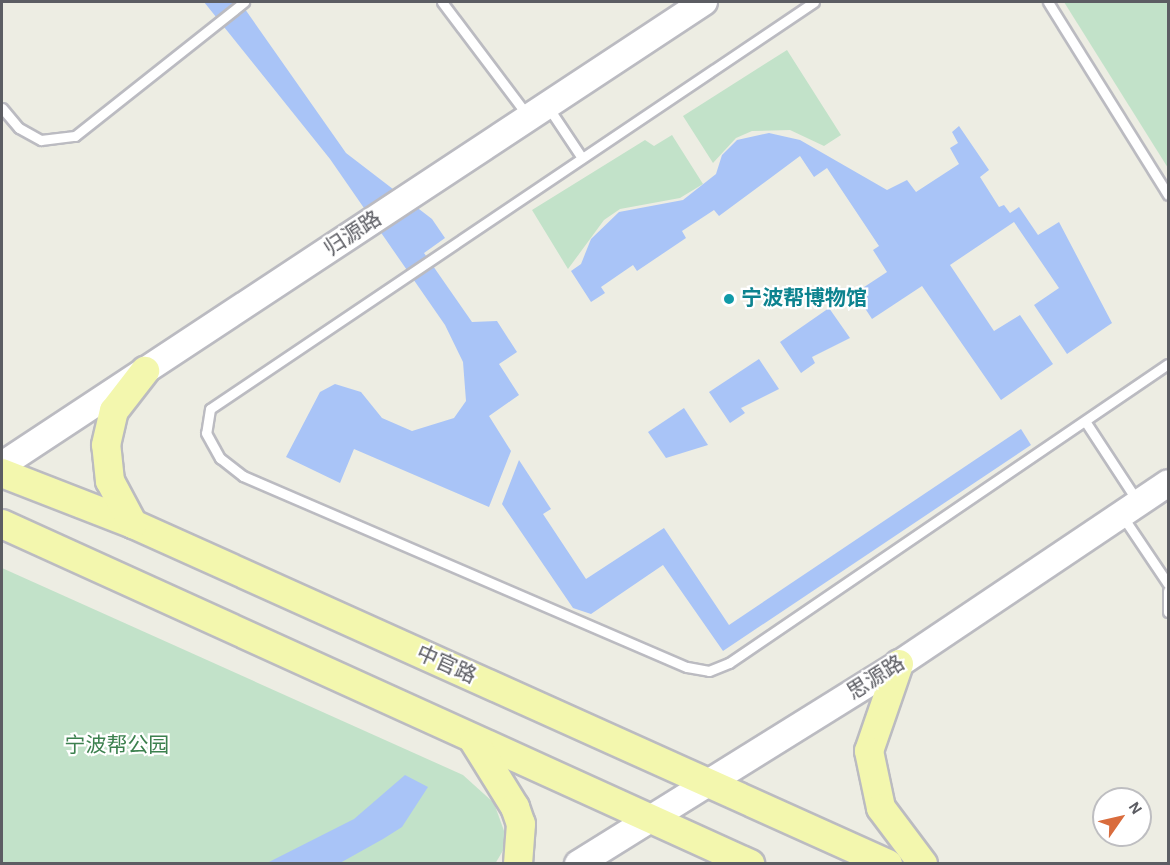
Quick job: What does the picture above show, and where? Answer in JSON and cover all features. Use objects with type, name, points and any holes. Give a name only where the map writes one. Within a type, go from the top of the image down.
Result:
[{"type":"main road","points":[[132,524],[110,481],[106,445],[114,411],[145,370]]},
{"type":"main road","name":"中官路","points":[[2,473],[132,524],[888,864]]},
{"type":"main road","points":[[2,525],[646,819],[750,864]]},
{"type":"main road","points":[[899,664],[869,751],[881,808],[923,864]]},
{"type":"main road","points":[[473,739],[515,807],[521,824],[518,864]]},
{"type":"street","name":"归源路","points":[[2,465],[704,2]]},
{"type":"street","name":"思源路","points":[[578,864],[646,819],[710,782],[899,664],[1168,483]]},
{"type":"lane","points":[[2,108],[19,128],[41,140],[75,136],[244,2]]},
{"type":"lane","points":[[442,2],[582,158]]},
{"type":"lane","points":[[814,2],[210,409],[206,433],[220,458],[243,476],[687,667],[709,671],[729,663],[1168,364]]},
{"type":"lane","points":[[1048,2],[1168,195]]},
{"type":"lane","points":[[1085,421],[1168,584]]},
{"type":"lane","points":[[1168,591],[1168,612]]},
{"type":"green space","points":[[1064,2],[1168,2],[1168,168]]},
{"type":"green space","points":[[787,50],[841,135],[824,146],[790,130],[752,131],[736,138],[713,163],[683,116]]},
{"type":"green space","points":[[672,135],[703,184],[680,198],[620,209],[604,220],[568,269],[532,210],[645,140],[654,146]]},
{"type":"green space","name":"宁波帮公园","points":[[2,568],[463,775],[494,803],[508,842],[495,864],[2,864]]},
{"type":"water","points":[[204,2],[240,2],[346,153],[432,219],[445,238],[424,253],[472,322],[497,321],[517,352],[499,364],[519,395],[489,416],[511,451],[489,507],[354,449],[340,483],[286,457],[320,392],[335,384],[361,392],[382,418],[412,431],[454,418],[466,401],[463,362],[445,325],[330,159]]},
{"type":"water","points":[[959,126],[989,170],[980,177],[999,207],[1004,205],[1010,213],[1019,207],[1038,235],[1059,222],[1112,323],[1067,354],[1034,305],[1059,288],[1014,222],[950,265],[994,331],[1020,315],[1053,364],[1001,400],[922,286],[872,319],[855,293],[887,272],[873,250],[879,246],[827,168],[814,177],[800,156],[719,216],[714,210],[682,231],[686,238],[637,271],[633,265],[601,287],[605,293],[591,302],[571,271],[581,264],[591,239],[619,212],[683,200],[716,174],[722,155],[737,140],[769,133],[800,140],[887,190],[907,180],[916,192],[959,164],[950,148],[958,143],[952,132]]},
{"type":"water","points":[[829,308],[850,338],[812,357],[815,363],[801,373],[780,342]]},
{"type":"water","points":[[759,359],[779,389],[741,408],[745,413],[730,423],[709,392]]},
{"type":"water","points":[[684,408],[708,445],[666,458],[648,432]]},
{"type":"water","points":[[1021,429],[1031,445],[723,651],[663,565],[591,614],[573,608],[502,504],[519,460],[551,509],[543,514],[586,579],[664,528],[729,625]]},
{"type":"water","points":[[405,775],[428,787],[402,827],[340,863],[267,863],[354,819]]},
{"type":"place","name":"宁波帮博物馆","points":[[729,299]]}]
